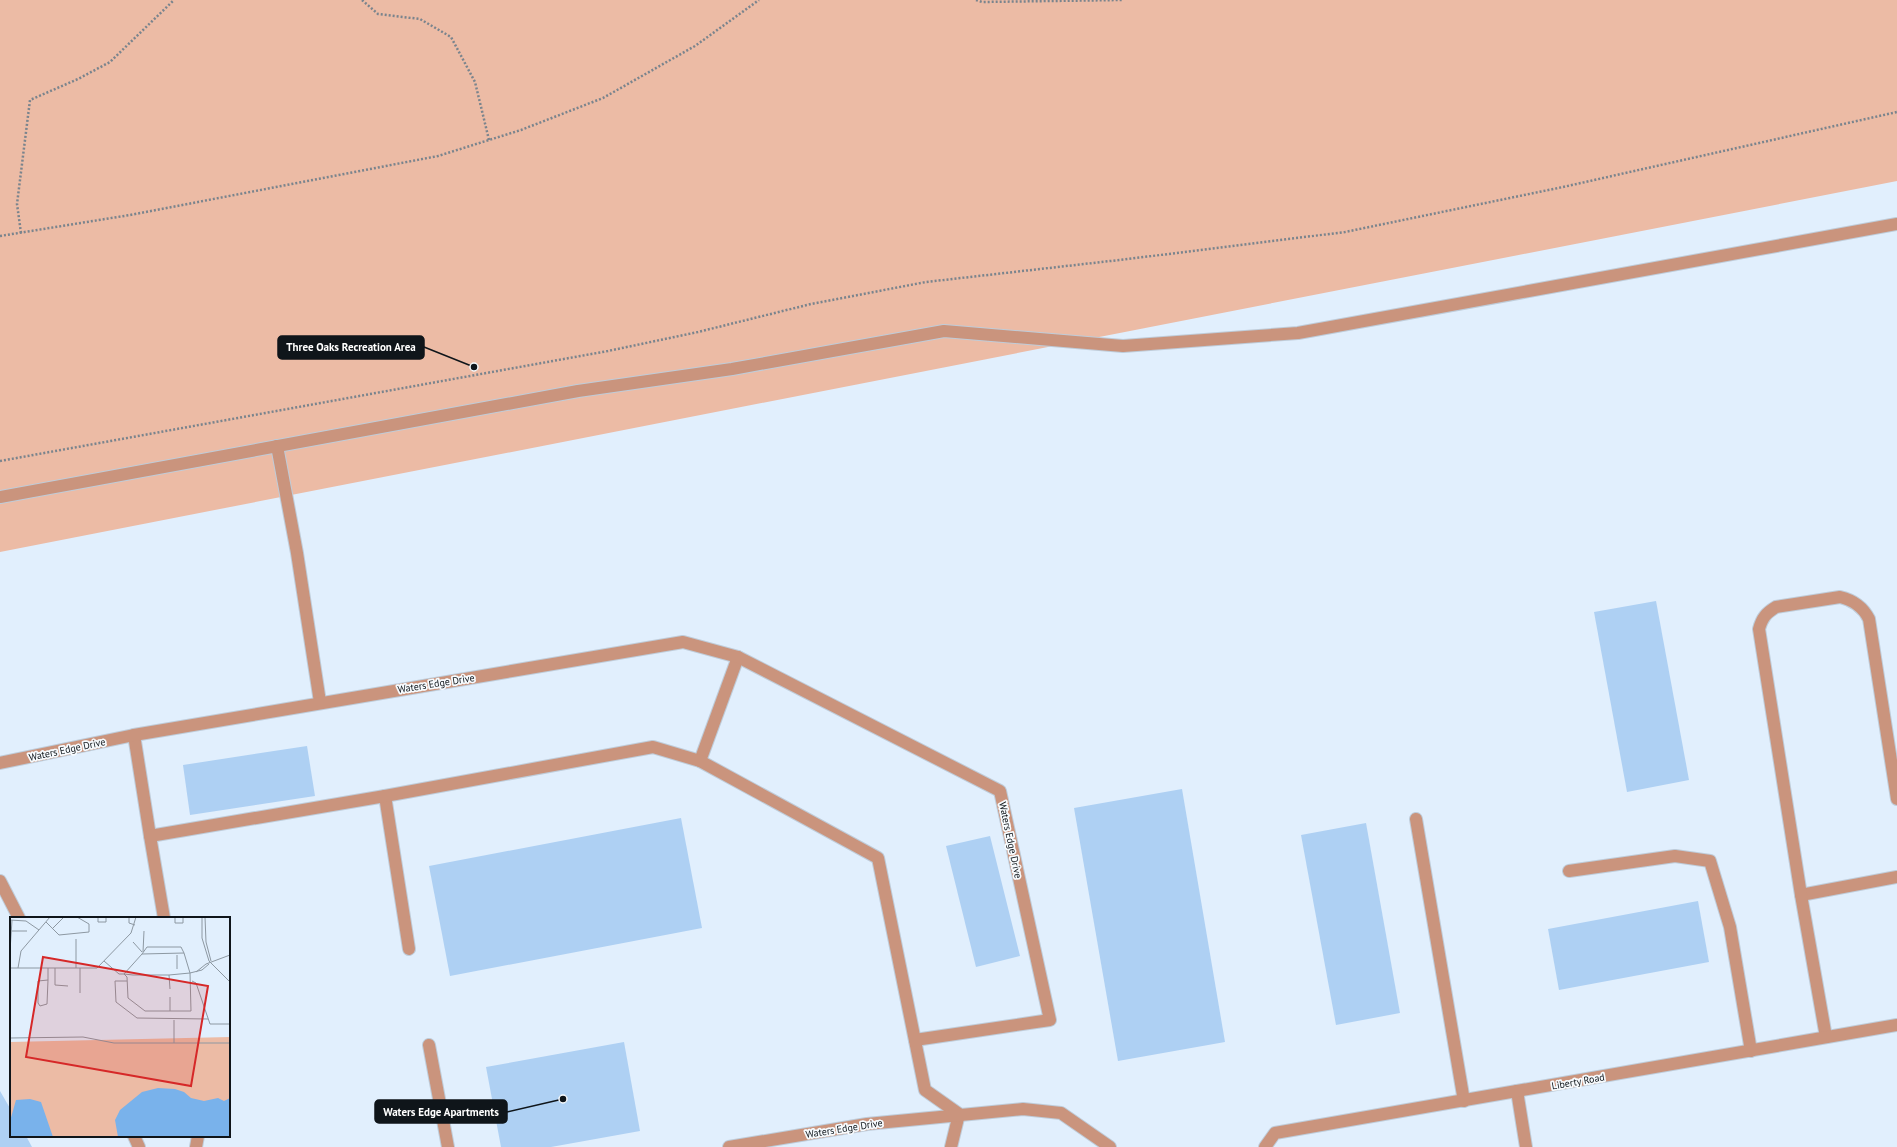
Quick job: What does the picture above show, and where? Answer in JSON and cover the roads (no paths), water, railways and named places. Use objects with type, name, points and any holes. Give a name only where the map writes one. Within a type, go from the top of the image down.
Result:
[{"type":"street","points":[[0,497],[578,391],[732,368],[944,331],[1123,346],[1298,333],[1897,224]]},
{"type":"street","points":[[277,446],[297,553],[320,702]]},
{"type":"street","points":[[1826,1037],[1800,895],[1759,629],[1762,620],[1768,612],[1776,607],[1840,597],[1849,599],[1866,612],[1869,619],[1897,799]]},
{"type":"street","name":"Waters Edge Drive","points":[[0,763],[134,735],[320,702],[683,642],[738,656],[1000,791],[1050,1020],[915,1040]]},
{"type":"street","points":[[700,761],[738,656]]},
{"type":"street","points":[[134,735],[164,917]]},
{"type":"street","points":[[150,836],[384,796],[653,747],[700,761],[878,858],[925,1090],[959,1114],[951,1147]]},
{"type":"street","points":[[384,796],[409,949]]},
{"type":"street","points":[[1416,820],[1464,1101]]},
{"type":"street","points":[[1569,871],[1675,856],[1710,862],[1730,927],[1751,1051]]},
{"type":"street","points":[[1800,895],[1897,877]]},
{"type":"street","points":[[0,881],[18,917]]},
{"type":"street","name":"Liberty Road","points":[[1265,1147],[1275,1134],[1897,1025]]},
{"type":"street","points":[[429,1045],[448,1147]]},
{"type":"street","points":[[1517,1092],[1526,1147]]},
{"type":"street","name":"Waters Edge Drive","points":[[729,1147],[867,1124],[1023,1109],[1061,1113],[1110,1147]]},
{"type":"street","points":[[135,1137],[140,1147]]},
{"type":"street","points":[[196,1147],[198,1137]]},
{"type":"place","name":"Three Oaks Recreation Area","points":[[474,367]]},
{"type":"place","name":"Waters Edge Apartments","points":[[563,1099]]}]
